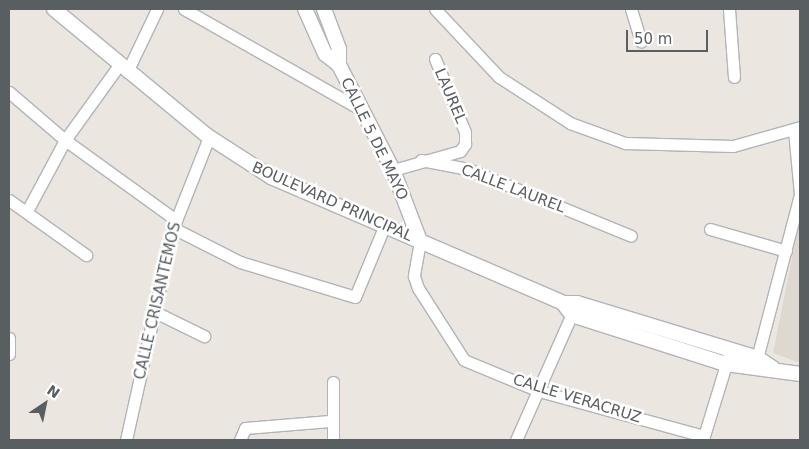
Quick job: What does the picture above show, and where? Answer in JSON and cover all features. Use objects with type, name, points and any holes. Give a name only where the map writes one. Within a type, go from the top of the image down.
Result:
[{"type":"street","name":"BOULEVARD PRINCIPAL","points":[[54,9],[123,69],[209,137],[271,177],[570,307],[728,358],[800,374]]},
{"type":"street","points":[[27,211],[65,140],[123,69],[157,9]]},
{"type":"street","points":[[184,9],[360,108]]},
{"type":"street","name":"CALLE 5 DE MAYO","points":[[305,9],[325,54],[339,65],[392,170],[420,241]]},
{"type":"street","name":"CALLE 5 DE MAYO","points":[[324,9],[339,49],[339,65]]},
{"type":"street","points":[[435,9],[499,77],[570,123],[625,143],[733,146],[797,129],[800,194],[756,364]]},
{"type":"street","points":[[631,9],[641,42]]},
{"type":"street","points":[[729,9],[734,77]]},
{"type":"street","name":"LAUREL","points":[[421,160],[460,151],[465,144],[465,132],[435,59]]},
{"type":"street","points":[[9,92],[65,140],[175,224],[240,262],[355,297],[384,227]]},
{"type":"street","name":"CALLE CRISANTEMOS","points":[[126,440],[175,224],[209,137]]},
{"type":"street","name":"CALLE LAUREL","points":[[392,170],[421,160],[468,169],[631,236]]},
{"type":"street","points":[[9,200],[27,211],[86,255]]},
{"type":"street","points":[[710,229],[786,250]]},
{"type":"street","name":"CALLE VERACRUZ","points":[[420,241],[414,276],[418,288],[454,348],[464,360],[539,391],[706,438]]},
{"type":"street","points":[[516,440],[539,391],[570,307]]},
{"type":"street","points":[[155,312],[204,336]]},
{"type":"street","points":[[9,338],[10,353]]},
{"type":"street","points":[[706,438],[728,358]]},
{"type":"street","points":[[333,382],[330,421],[333,440]]},
{"type":"street","points":[[240,440],[245,428],[330,421]]},
{"type":"shaded area","points":[[800,218],[800,363],[773,353]]}]
